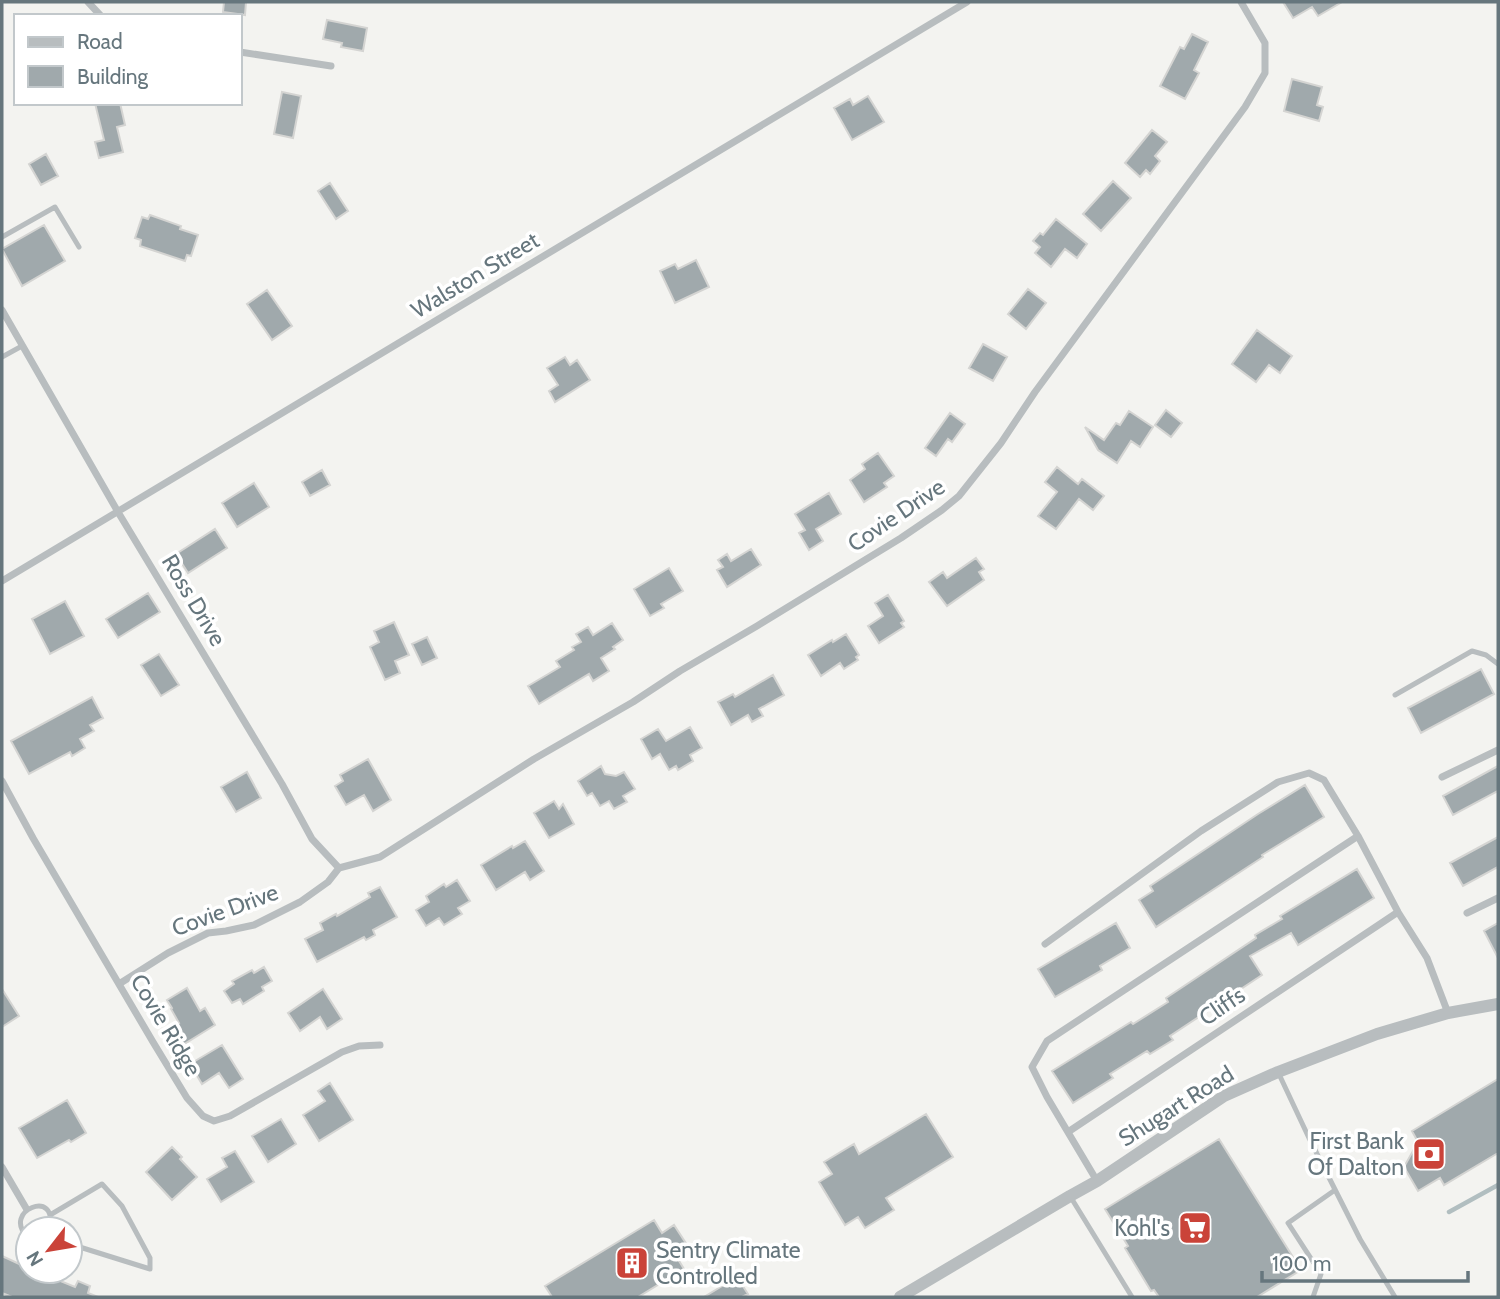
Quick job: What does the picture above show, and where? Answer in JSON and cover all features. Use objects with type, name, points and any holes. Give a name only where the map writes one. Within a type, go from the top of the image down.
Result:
[{"type":"street","name":"Walston Street","points":[[2,581],[967,2]]},
{"type":"street","name":"Covie Drive","points":[[119,984],[167,953],[208,933],[254,925],[300,902],[328,882],[339,868],[380,857],[534,759],[634,702],[680,671],[920,526],[959,496],[1245,107],[1265,73],[1265,43],[1241,2]]},
{"type":"street","points":[[242,52],[331,66]]},
{"type":"street","name":"Ross Drive","points":[[2,310],[312,839],[339,868]]},
{"type":"street","points":[[1442,777],[1498,750]]},
{"type":"street","points":[[1045,944],[1201,831],[1278,782],[1309,773],[1324,780],[1358,836],[1398,912],[1427,958],[1448,1013]]},
{"type":"street","name":"Covie Ridge","points":[[2,781],[153,1042],[187,1098],[203,1116],[214,1121],[230,1116],[342,1052],[359,1046],[380,1045]]},
{"type":"street","points":[[1097,1181],[1032,1068],[1047,1041],[1358,836]]},
{"type":"street","points":[[1467,913],[1498,898]]},
{"type":"street","name":"Cliffs","points":[[1068,1132],[1398,912]]},
{"type":"street","name":"Shugart Road","points":[[900,1297],[1097,1181],[1224,1096],[1377,1034],[1448,1013],[1498,1004]]},
{"type":"street","points":[[2,1167],[26,1208]]},
{"type":"lane","points":[[2,237],[55,206],[79,247]]},
{"type":"lane","points":[[2,357],[22,346]]},
{"type":"lane","points":[[1395,695],[1472,651],[1498,664]]},
{"type":"lane","points":[[1278,1072],[1308,1138],[1360,1239],[1395,1297]]},
{"type":"lane","points":[[20,1215],[26,1208],[37,1206],[50,1215],[103,1184],[122,1206],[150,1258],[150,1269],[84,1248]]},
{"type":"lane","points":[[1313,1297],[1321,1274],[1288,1223],[1335,1190]]},
{"type":"lane","points":[[1070,1196],[1132,1297]]},
{"type":"building","points":[[224,2],[246,2],[245,15],[223,12]]},
{"type":"building","points":[[1283,2],[1342,2],[1318,16],[1312,7],[1293,18]]},
{"type":"building","points":[[327,20],[367,28],[363,51],[341,47],[342,43],[323,39]]},
{"type":"building","points":[[1192,34],[1208,42],[1194,70],[1199,73],[1185,99],[1160,86],[1180,47],[1184,49]]},
{"type":"building","points":[[1292,79],[1322,87],[1317,105],[1323,107],[1319,121],[1284,111]]},
{"type":"building","points":[[282,92],[301,96],[293,138],[274,134]]},
{"type":"building","points":[[868,96],[884,122],[852,140],[834,108],[850,99],[853,105]]},
{"type":"building","points":[[95,105],[120,105],[125,125],[117,127],[123,152],[99,158],[95,142],[104,140]]},
{"type":"building","points":[[1152,130],[1167,142],[1155,156],[1160,161],[1150,174],[1146,170],[1140,177],[1125,163]]},
{"type":"building","points":[[46,154],[58,176],[41,185],[29,164]]},
{"type":"building","points":[[1113,181],[1131,198],[1101,231],[1083,214]]},
{"type":"building","points":[[330,183],[348,211],[336,219],[318,191]]},
{"type":"building","points":[[150,215],[198,235],[191,256],[187,255],[185,261],[140,246],[141,240],[135,238],[142,217],[148,219]]},
{"type":"building","points":[[1056,219],[1087,244],[1077,258],[1065,249],[1051,267],[1035,253],[1040,247],[1033,241],[1040,233],[1043,235]]},
{"type":"building","points":[[44,225],[65,261],[22,286],[2,249]]},
{"type":"building","points":[[696,260],[709,287],[675,303],[660,271],[675,264],[678,269]]},
{"type":"building","points":[[1028,289],[1046,303],[1026,329],[1008,314]]},
{"type":"building","points":[[267,290],[292,326],[272,340],[247,304]]},
{"type":"building","points":[[1257,330],[1292,356],[1280,373],[1269,365],[1256,382],[1232,364]]},
{"type":"building","points":[[983,344],[1007,357],[993,381],[969,368]]},
{"type":"building","points":[[565,357],[570,365],[577,360],[590,380],[555,402],[549,391],[558,385],[547,368]]},
{"type":"building","points":[[1166,410],[1182,423],[1171,437],[1155,425]]},
{"type":"building","points":[[1129,411],[1153,427],[1140,447],[1131,441],[1117,463],[1098,450],[1085,427],[1104,440],[1116,423],[1120,425]]},
{"type":"building","points":[[950,413],[965,424],[952,442],[948,439],[936,456],[925,448]]},
{"type":"building","points":[[878,453],[894,476],[884,483],[887,487],[864,502],[850,480],[865,469],[862,464]]},
{"type":"building","points":[[1057,467],[1078,484],[1082,479],[1104,496],[1093,510],[1079,499],[1056,529],[1038,516],[1057,492],[1045,482]]},
{"type":"building","points":[[322,470],[330,485],[310,496],[302,482]]},
{"type":"building","points":[[254,483],[269,507],[237,527],[222,503]]},
{"type":"building","points":[[829,493],[841,514],[816,529],[823,541],[809,550],[799,533],[805,530],[795,514]]},
{"type":"building","points":[[215,529],[227,548],[188,573],[176,554]]},
{"type":"building","points":[[751,549],[761,565],[727,587],[717,570],[723,567],[718,560],[727,554],[731,561]]},
{"type":"building","points":[[976,558],[984,569],[979,572],[984,580],[947,606],[929,582],[943,572],[947,578]]},
{"type":"building","points":[[669,568],[683,591],[661,604],[664,608],[650,616],[634,589]]},
{"type":"building","points":[[148,593],[160,612],[118,638],[106,619]]},
{"type":"building","points":[[888,595],[904,621],[901,623],[904,627],[879,643],[868,626],[883,616],[875,603]]},
{"type":"building","points":[[65,601],[84,636],[50,654],[32,619]]},
{"type":"building","points":[[394,622],[409,655],[395,661],[400,673],[385,680],[370,647],[379,642],[374,631]]},
{"type":"building","points":[[612,623],[623,640],[601,658],[609,671],[593,681],[589,674],[539,704],[528,686],[560,667],[556,661],[574,650],[572,647],[581,642],[576,634],[588,627],[593,635]]},
{"type":"building","points":[[846,634],[859,655],[856,657],[858,660],[844,669],[840,663],[821,676],[808,655]]},
{"type":"building","points":[[427,637],[437,658],[422,665],[412,644]]},
{"type":"building","points":[[159,654],[179,685],[161,696],[141,665]]},
{"type":"building","points":[[1481,669],[1494,694],[1421,733],[1408,708]]},
{"type":"building","points":[[773,675],[784,695],[759,709],[763,716],[752,722],[748,715],[731,725],[718,702],[733,694],[735,697]]},
{"type":"building","points":[[92,697],[103,718],[90,725],[94,731],[80,739],[85,748],[72,756],[70,752],[29,774],[11,741]]},
{"type":"building","points":[[690,727],[702,748],[690,755],[693,761],[678,770],[676,766],[669,770],[660,754],[652,759],[641,739],[658,729],[666,741]]},
{"type":"building","points":[[368,759],[391,800],[373,811],[364,795],[346,805],[335,786],[343,781],[340,775]]},
{"type":"building","points":[[601,766],[605,774],[616,776],[624,772],[635,789],[623,796],[627,802],[614,809],[609,801],[600,806],[592,793],[587,796],[578,781]]},
{"type":"building","points":[[1498,766],[1498,791],[1453,815],[1443,796]]},
{"type":"building","points":[[247,772],[261,798],[236,812],[221,787]]},
{"type":"building","points":[[1305,785],[1324,817],[1262,855],[1263,857],[1156,927],[1139,900],[1153,891],[1150,886]]},
{"type":"building","points":[[554,801],[559,809],[563,804],[574,824],[549,838],[534,813]]},
{"type":"building","points":[[1498,837],[1498,867],[1463,886],[1450,863]]},
{"type":"building","points":[[525,841],[544,871],[530,880],[525,872],[496,890],[481,865]]},
{"type":"building","points":[[1357,869],[1374,898],[1298,945],[1291,933],[1250,956],[1262,975],[1170,1036],[1173,1040],[1150,1054],[1147,1051],[1110,1074],[1113,1078],[1073,1103],[1052,1071],[1168,1002],[1166,998],[1256,938],[1255,935],[1282,919],[1280,916]]},
{"type":"building","points":[[457,880],[470,901],[458,908],[462,914],[444,925],[439,918],[426,926],[416,910],[429,902],[426,896],[444,884],[446,887]]},
{"type":"building","points":[[380,887],[397,917],[373,930],[375,935],[366,940],[364,937],[317,962],[305,939],[323,930],[320,923],[370,897],[368,893]]},
{"type":"building","points":[[1116,923],[1130,948],[1100,966],[1102,970],[1055,997],[1038,969]]},
{"type":"building","points":[[1498,923],[1498,958],[1484,931]]},
{"type":"building","points":[[264,967],[272,981],[262,987],[264,991],[243,1004],[240,999],[232,1003],[224,991],[234,984],[232,981]]},
{"type":"building","points":[[187,988],[200,1011],[205,1008],[215,1025],[181,1046],[170,1028],[179,1023],[167,1000]]},
{"type":"building","points":[[2,989],[19,1016],[2,1027]]},
{"type":"building","points":[[323,989],[342,1019],[327,1029],[320,1017],[300,1031],[288,1013]]},
{"type":"building","points":[[222,1045],[243,1079],[229,1088],[219,1073],[202,1084],[190,1064]]},
{"type":"building","points":[[1498,1079],[1498,1153],[1444,1185],[1440,1178],[1418,1191],[1404,1167],[1418,1142],[1412,1131]]},
{"type":"building","points":[[330,1083],[353,1120],[319,1141],[303,1115],[325,1101],[318,1091]]},
{"type":"building","points":[[67,1100],[86,1133],[37,1158],[19,1128]]},
{"type":"building","points":[[926,1114],[953,1157],[886,1198],[894,1210],[865,1228],[858,1217],[845,1225],[819,1182],[832,1174],[824,1162],[854,1144],[859,1154]]},
{"type":"building","points":[[281,1119],[296,1144],[268,1162],[252,1136]]},
{"type":"building","name":"Kohl's","points":[[1219,1139],[1301,1270],[1257,1297],[1159,1297],[1154,1290],[1151,1291],[1105,1209]]},
{"type":"building","points":[[172,1147],[197,1177],[172,1200],[146,1172]]},
{"type":"building","points":[[235,1151],[254,1182],[221,1202],[207,1179],[227,1167],[222,1158]]},
{"type":"building","name":"Sentry Climate Controlled","points":[[654,1220],[662,1233],[674,1225],[689,1248],[676,1256],[684,1269],[638,1297],[552,1297],[545,1286]]},
{"type":"building","points":[[2,1256],[14,1262],[14,1285],[75,1287],[84,1284],[90,1286],[88,1293],[98,1297],[12,1297],[2,1293]]},
{"type":"building","points":[[737,1277],[748,1294],[742,1297],[704,1297]]},
{"type":"waterway","points":[[1449,1212],[1498,1185]]},
{"type":"place","name":"First Bank Of Dalton","points":[[1429,1154]]},
{"type":"place","name":"Kohl's","points":[[1195,1228]]},
{"type":"place","name":"Sentry Climate Controlled","points":[[632,1263]]}]
